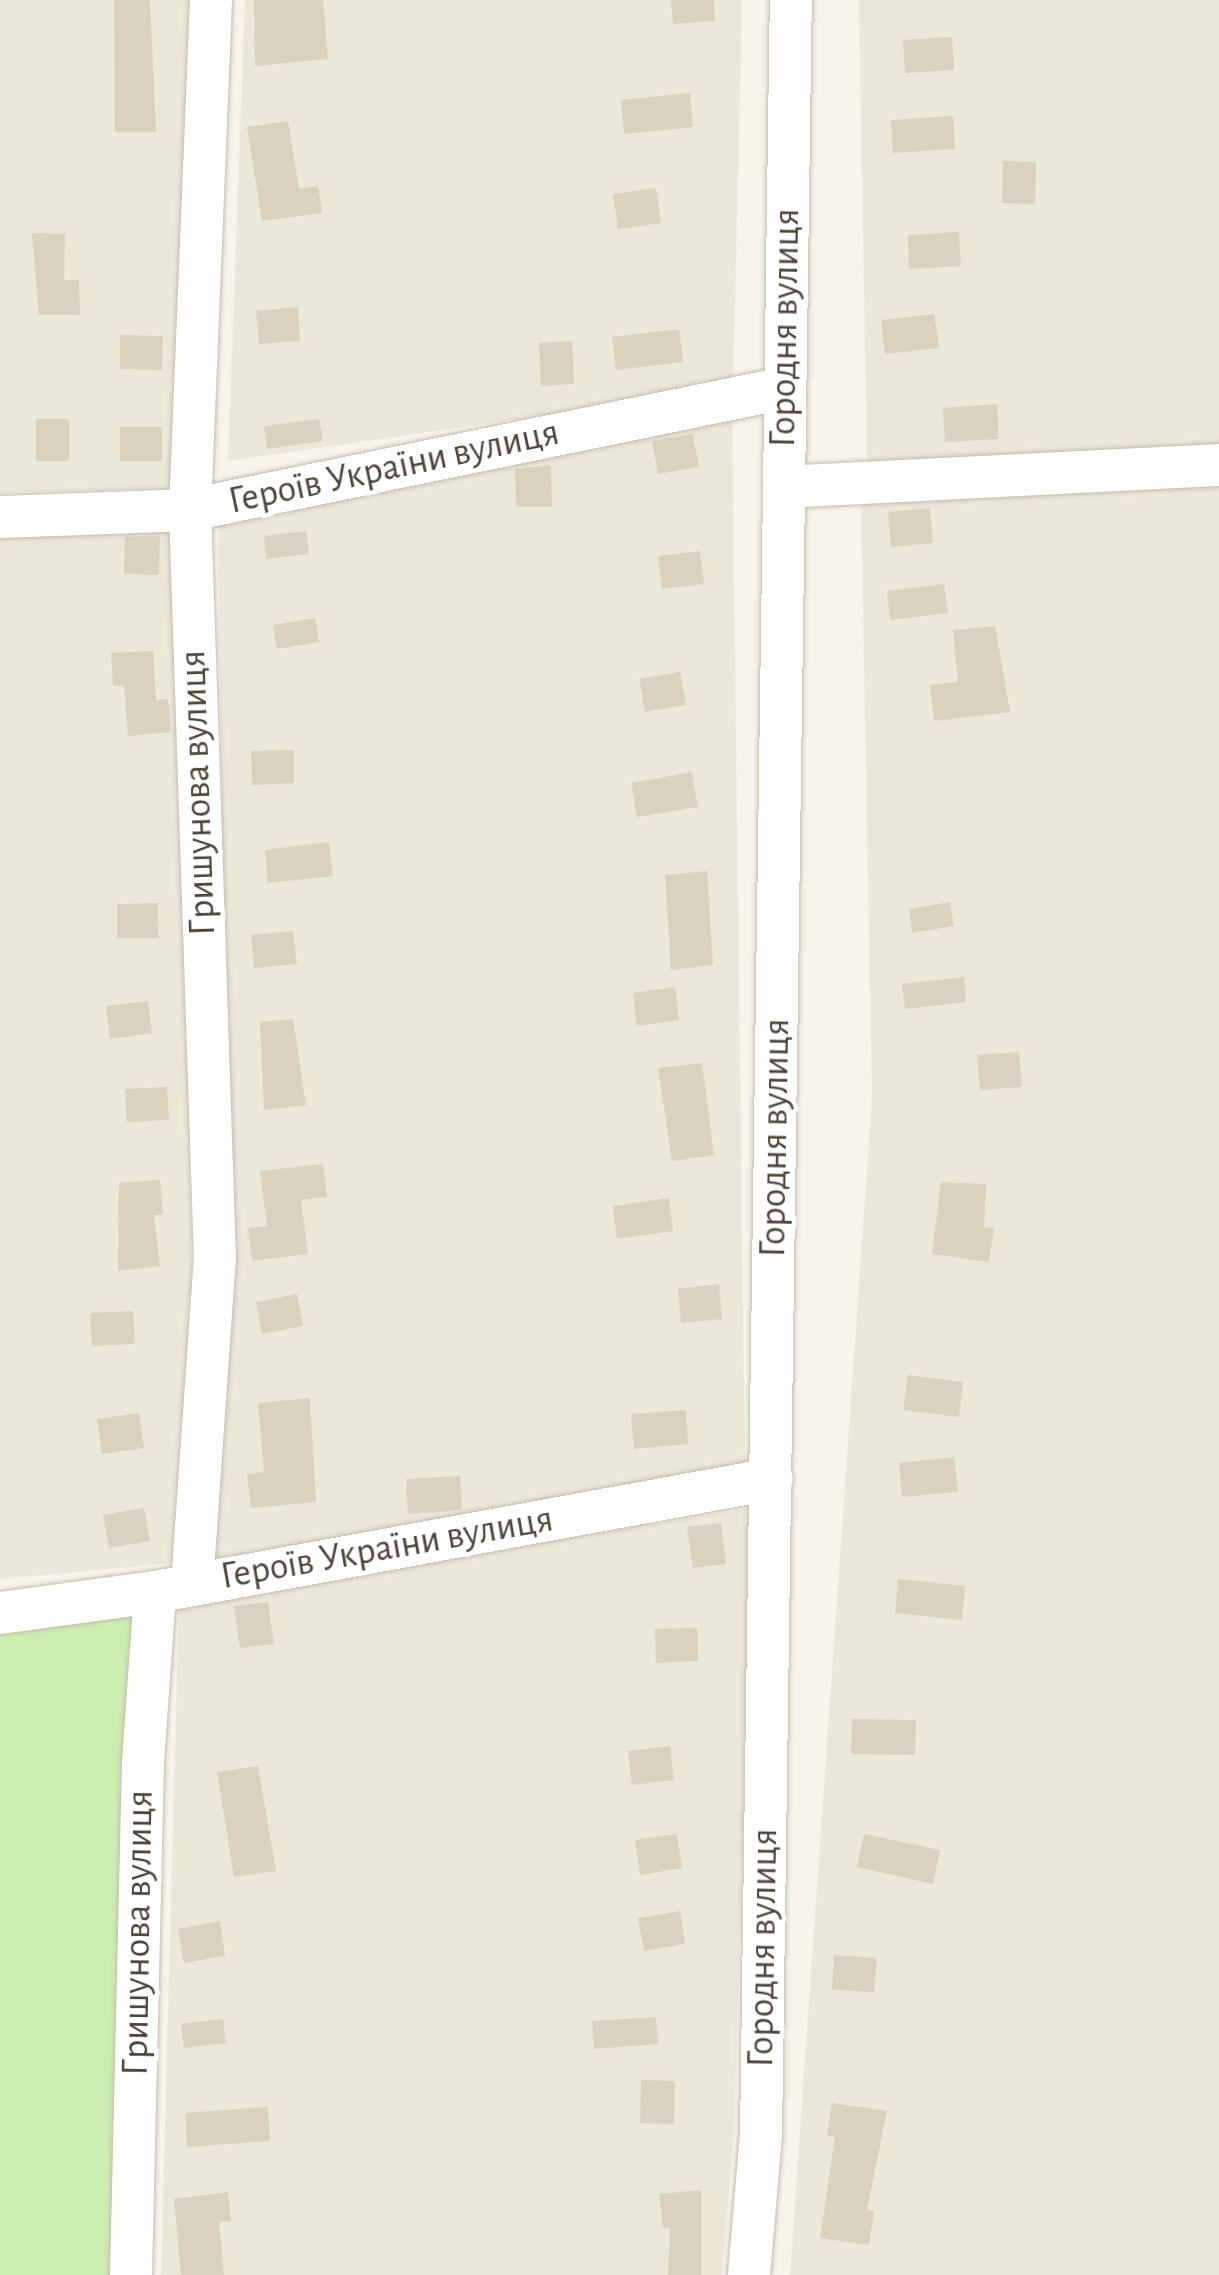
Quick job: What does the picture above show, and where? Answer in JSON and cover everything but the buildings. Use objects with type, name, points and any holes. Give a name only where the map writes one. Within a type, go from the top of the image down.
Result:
[{"type":"street","name":"Гришунова вулиця","points":[[131,2275],[144,1761],[174,1588],[216,1260],[190,510],[211,0]]},
{"type":"street","name":"Городня вулиця","points":[[749,2275],[761,2136],[791,0]]},
{"type":"street","name":"Героїв України вулиця","points":[[0,517],[190,510],[785,388]]},
{"type":"street","points":[[784,487],[1219,465]]},
{"type":"street","name":"Героїв України вулиця","points":[[0,1613],[174,1588],[772,1479]]},
{"type":"shaded area","points":[[0,0],[192,0],[176,488],[0,493]]},
{"type":"shaded area","points":[[245,0],[742,0],[733,388],[228,461]]},
{"type":"shaded area","points":[[859,0],[1219,0],[1219,449],[867,462]]},
{"type":"shaded area","points":[[732,413],[745,1473],[215,1559],[228,1271],[218,520]]},
{"type":"shaded area","points":[[1219,480],[1219,2275],[790,2275],[872,1098],[861,497]]},
{"type":"shaded area","points":[[176,522],[193,1306],[173,1563],[0,1579],[0,530]]},
{"type":"shaded area","points":[[752,1508],[734,2132],[722,2275],[161,2275],[179,1601]]},
{"type":"green space","points":[[134,1610],[114,2275],[0,2275],[0,1631]]}]
